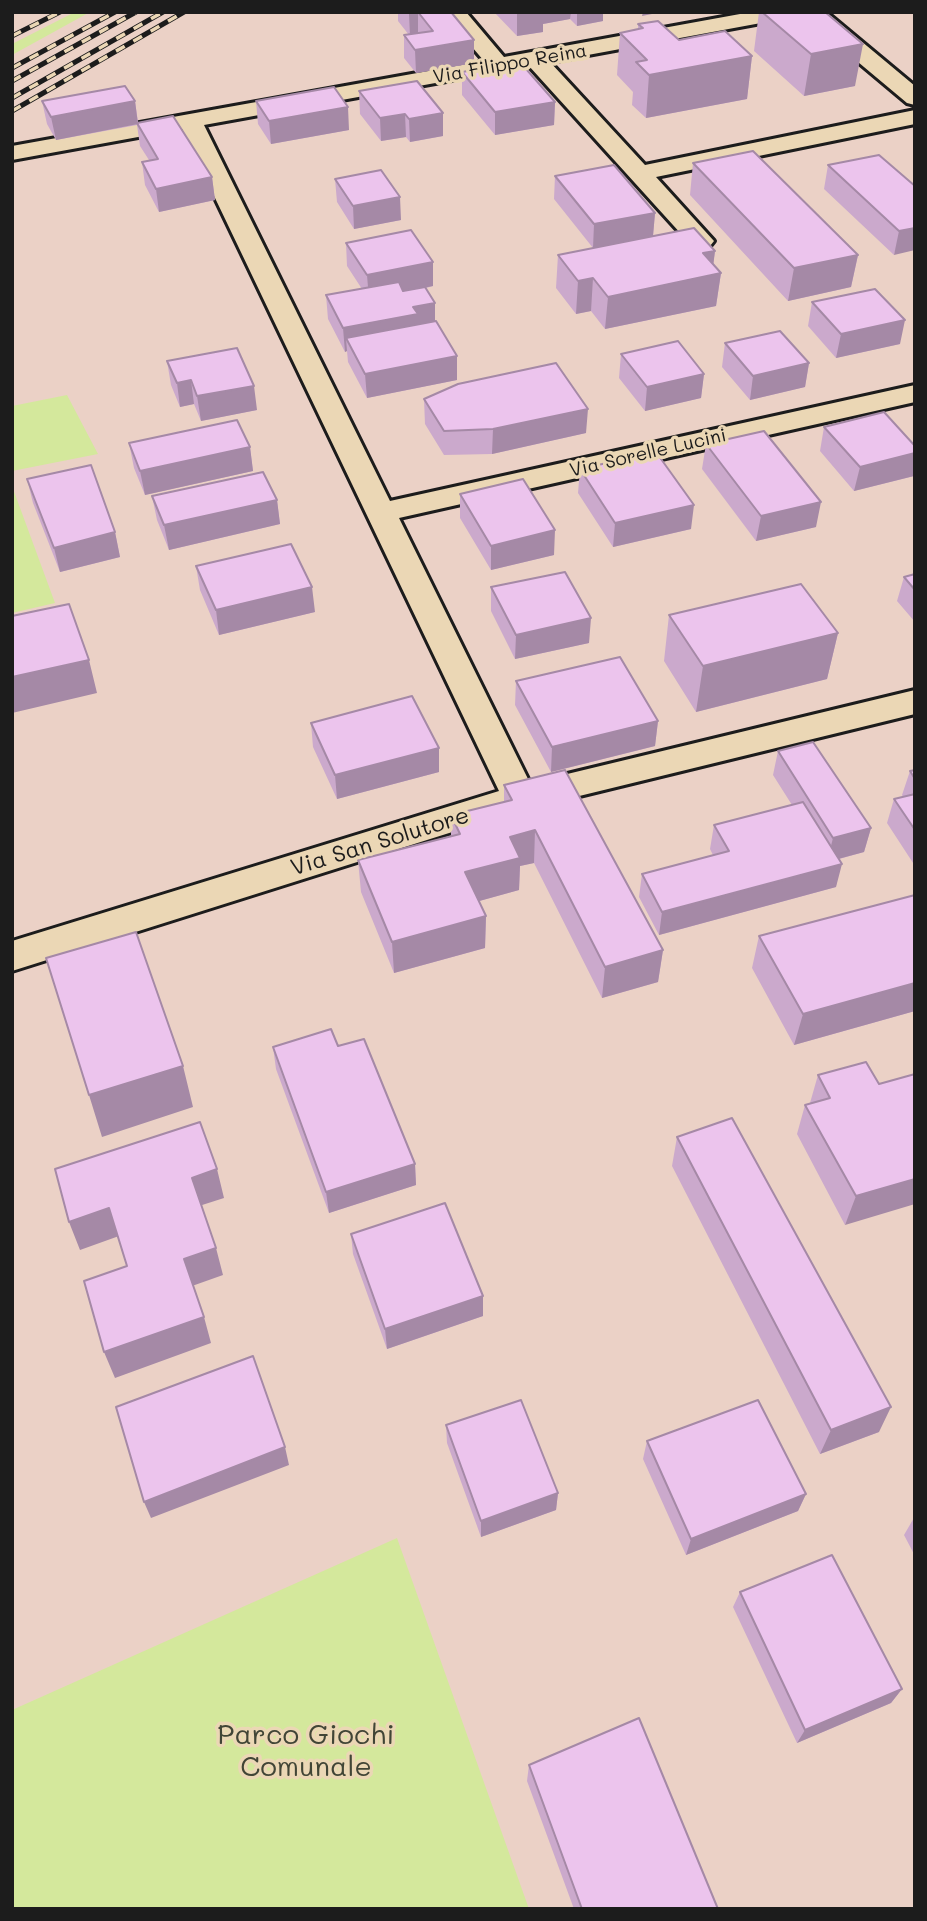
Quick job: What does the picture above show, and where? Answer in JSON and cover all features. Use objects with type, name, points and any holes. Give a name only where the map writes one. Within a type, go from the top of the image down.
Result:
[{"type":"street","points":[[813,12],[915,98]]},
{"type":"street","name":"Via Filippo Reina","points":[[12,153],[191,123],[785,13]]},
{"type":"street","points":[[457,15],[500,66]]},
{"type":"street","points":[[535,59],[701,241]]},
{"type":"street","points":[[639,173],[915,117]]},
{"type":"street","points":[[191,123],[520,797]]},
{"type":"street","name":"Via Sorelle Lucini","points":[[381,513],[915,393]]},
{"type":"street","name":"Via San Solutore","points":[[12,957],[520,797],[915,702]]},
{"type":"green space","points":[[75,12],[90,12],[12,55],[12,44]]},
{"type":"green space","points":[[67,395],[98,454],[12,471],[12,406]]},
{"type":"green space","points":[[12,486],[55,603],[12,613]]},
{"type":"green space","name":"Parco Giochi Comunale","points":[[397,1538],[529,1909],[12,1909],[12,1710]]},
{"type":"building","points":[[418,12],[451,12],[474,40],[415,50],[404,35],[433,31]]},
{"type":"building","points":[[762,12],[825,12],[863,44],[811,54]]},
{"type":"building","points":[[658,21],[679,40],[725,31],[752,56],[649,75],[636,62],[647,60],[620,33],[643,28],[638,24]]},
{"type":"building","points":[[520,62],[555,102],[495,112],[462,72]]},
{"type":"building","points":[[417,81],[443,113],[409,119],[405,114],[380,118],[359,91]]},
{"type":"building","points":[[125,86],[135,101],[51,117],[42,101]]},
{"type":"building","points":[[334,87],[348,107],[269,121],[256,101]]},
{"type":"building","points":[[173,116],[212,177],[156,189],[142,162],[158,159],[137,123]]},
{"type":"building","points":[[753,151],[858,255],[794,268],[693,163]]},
{"type":"building","points":[[879,155],[915,186],[915,228],[899,231],[828,165]]},
{"type":"building","points":[[614,165],[655,213],[594,224],[555,176]]},
{"type":"building","points":[[381,170],[400,197],[353,206],[335,179]]},
{"type":"building","points":[[694,228],[715,251],[703,253],[721,273],[608,297],[593,278],[578,281],[558,255]]},
{"type":"building","points":[[411,230],[433,262],[367,275],[346,243]]},
{"type":"building","points":[[399,282],[403,291],[425,287],[435,303],[413,307],[418,314],[343,328],[326,295]]},
{"type":"building","points":[[875,289],[905,320],[841,334],[812,302]]},
{"type":"building","points":[[436,321],[457,356],[365,374],[346,338]]},
{"type":"building","points":[[780,331],[809,363],[753,376],[725,343]]},
{"type":"building","points":[[678,341],[704,374],[647,387],[621,354]]},
{"type":"building","points":[[237,348],[254,386],[197,396],[191,380],[177,383],[167,361]]},
{"type":"building","points":[[556,363],[588,409],[493,429],[444,431],[424,399],[458,384]]},
{"type":"building","points":[[884,412],[915,446],[915,453],[860,467],[824,427]]},
{"type":"building","points":[[237,420],[250,447],[140,471],[129,443]]},
{"type":"building","points":[[764,431],[821,502],[761,516],[706,444]]},
{"type":"building","points":[[656,452],[694,505],[615,523],[580,469]]},
{"type":"building","points":[[91,465],[115,532],[54,548],[27,479]]},
{"type":"building","points":[[263,472],[277,500],[164,525],[152,496]]},
{"type":"building","points":[[523,479],[555,530],[491,546],[460,494]]},
{"type":"building","points":[[291,544],[312,587],[216,610],[196,566]]},
{"type":"building","points":[[565,572],[591,618],[516,635],[491,587]]},
{"type":"building","points":[[915,574],[915,590],[904,577]]},
{"type":"building","points":[[801,584],[838,633],[703,666],[669,615]]},
{"type":"building","points":[[69,604],[89,660],[12,677],[12,616]]},
{"type":"building","points":[[620,657],[658,721],[552,747],[516,681]]},
{"type":"building","points":[[412,696],[439,748],[335,775],[311,723]]},
{"type":"building","points":[[813,742],[871,828],[833,838],[778,751]]},
{"type":"building","points":[[565,770],[663,950],[605,967],[535,830],[510,837],[520,858],[465,872],[486,916],[392,942],[358,860],[460,834],[451,815],[512,800],[504,785]]},
{"type":"building","points":[[915,794],[915,830],[894,799]]},
{"type":"building","points":[[803,802],[842,864],[662,912],[642,874],[729,851],[714,825]]},
{"type":"building","points":[[915,895],[915,983],[803,1014],[759,936]]},
{"type":"building","points":[[136,932],[183,1066],[89,1095],[46,958]]},
{"type":"building","points":[[331,1029],[338,1046],[364,1039],[415,1164],[326,1192],[273,1047]]},
{"type":"building","points":[[866,1062],[879,1084],[915,1074],[915,1179],[856,1196],[805,1105],[830,1098],[818,1075]]},
{"type":"building","points":[[732,1118],[891,1407],[831,1430],[677,1137]]},
{"type":"building","points":[[200,1122],[217,1169],[192,1178],[216,1248],[184,1259],[204,1317],[104,1352],[84,1281],[127,1266],[109,1208],[69,1222],[55,1169]]},
{"type":"building","points":[[445,1203],[483,1296],[385,1329],[351,1234]]},
{"type":"building","points":[[253,1356],[285,1447],[144,1502],[116,1407]]},
{"type":"building","points":[[521,1400],[558,1493],[481,1521],[446,1425]]},
{"type":"building","points":[[758,1400],[806,1494],[691,1539],[647,1441]]},
{"type":"building","points":[[832,1555],[902,1689],[805,1730],[740,1592]]},
{"type":"building","points":[[639,1718],[718,1909],[582,1909],[529,1765]]},
{"type":"railway","points":[[12,36],[60,12]]},
{"type":"railway","points":[[12,68],[115,12]]},
{"type":"railway","points":[[12,81],[136,12]]},
{"type":"railway","points":[[12,98],[163,12]]},
{"type":"railway","points":[[12,111],[184,12]]}]
